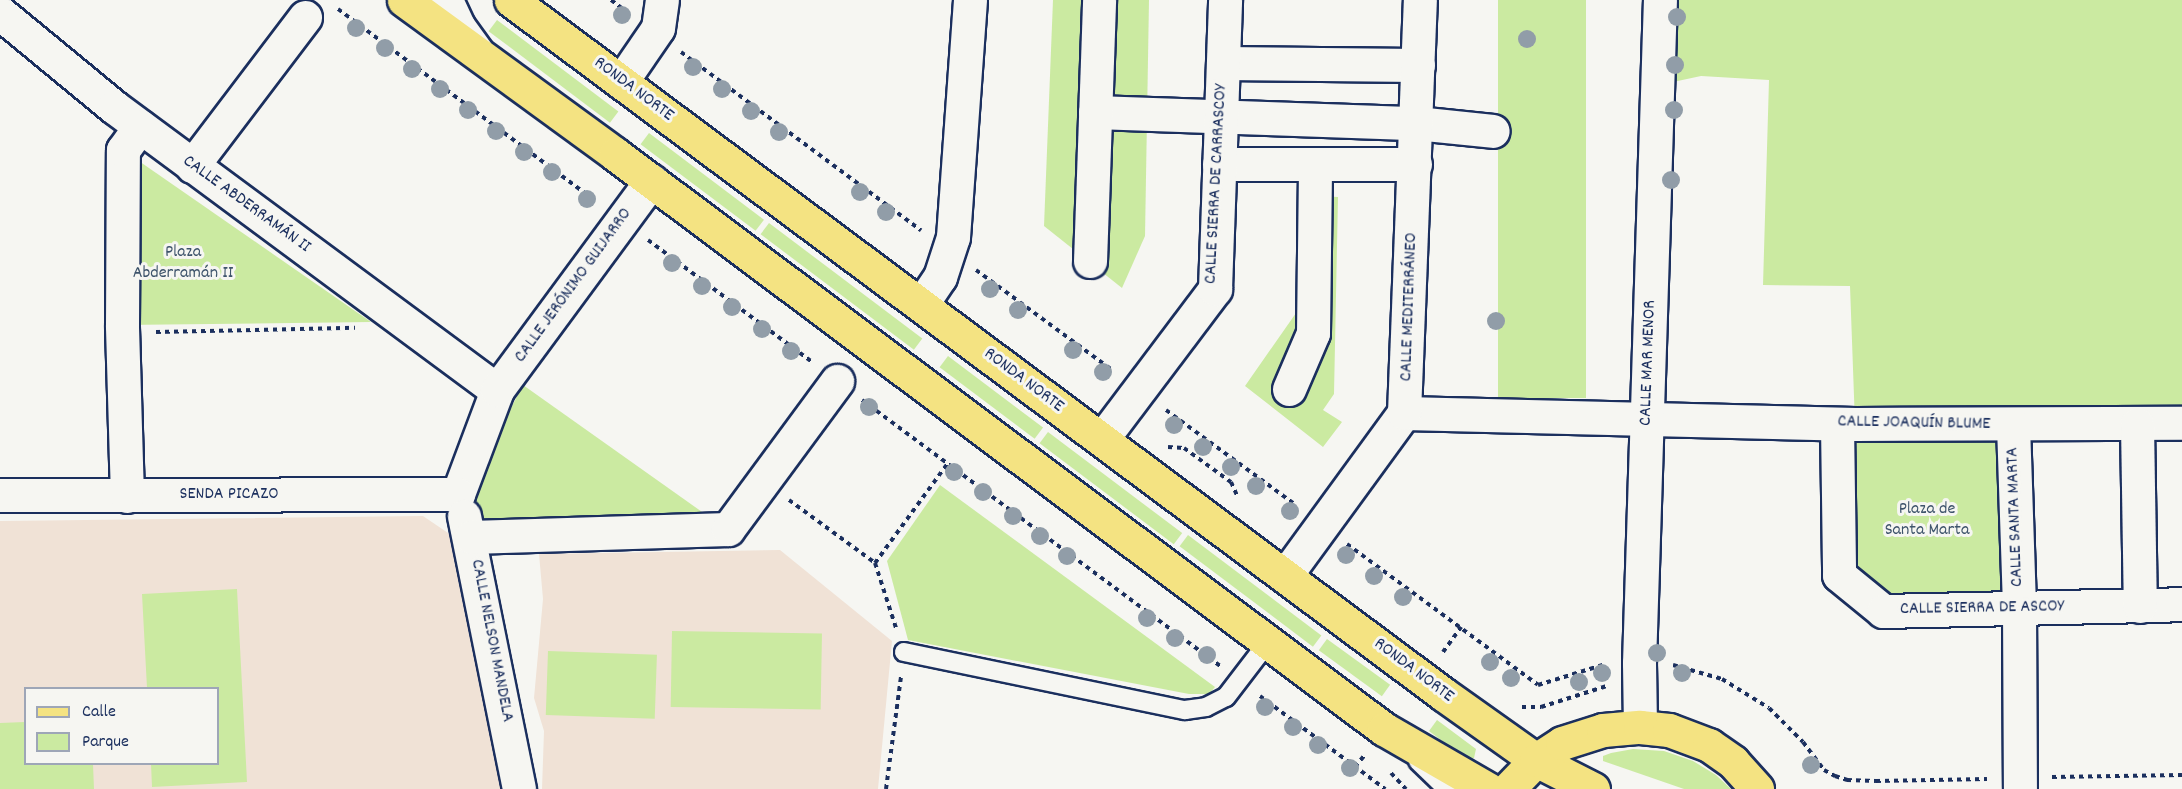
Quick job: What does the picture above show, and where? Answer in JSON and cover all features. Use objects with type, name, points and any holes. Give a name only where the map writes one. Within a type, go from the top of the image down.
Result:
[{"type":"main road","points":[[404,0],[651,181],[1384,729],[1488,789]]},
{"type":"main road","name":"RONDA NORTE","points":[[511,0],[1536,760],[1593,789]]},
{"type":"main road","points":[[1508,789],[1536,760],[1557,746],[1586,734],[1640,727],[1669,730],[1710,746],[1733,762],[1757,789]]},
{"type":"street","points":[[446,0],[458,26],[479,55]]},
{"type":"street","points":[[621,82],[658,28],[662,0]]},
{"type":"street","points":[[921,305],[940,277],[953,237],[970,0]]},
{"type":"street","points":[[1090,261],[1099,0]]},
{"type":"street","name":"CALLE SIERRA DE CARRASCOY","points":[[1102,439],[1215,290],[1225,0]]},
{"type":"street","name":"CALLE MEDITERRÁNEO","points":[[1404,413],[1420,0]]},
{"type":"street","name":"CALLE MAR MENOR","points":[[1640,727],[1639,663],[1660,0]]},
{"type":"street","name":"CALLE ABDERRAMÁN II","points":[[0,13],[140,127],[497,390]]},
{"type":"street","points":[[192,166],[305,16]]},
{"type":"street","points":[[1223,63],[1418,65]]},
{"type":"street","points":[[1095,112],[1416,123],[1493,131]]},
{"type":"street","points":[[127,496],[122,333],[123,150],[140,127]]},
{"type":"street","points":[[1219,164],[1415,164]]},
{"type":"street","points":[[1289,389],[1313,333],[1315,164]]},
{"type":"street","name":"CALLE JERÓNIMO GUIJARRO","points":[[458,494],[497,390],[651,181]]},
{"type":"street","points":[[471,537],[728,529],[837,381]]},
{"type":"street","points":[[1285,576],[1404,413]]},
{"type":"street","name":"CALLE JOAQUÍN BLUME","points":[[1404,413],[1837,423],[2013,425],[2182,423]]},
{"type":"street","name":"CALLE SIERRA DE ASCOY","points":[[1837,423],[1839,575],[1883,611],[2182,604]]},
{"type":"street","points":[[2137,424],[2140,606]]},
{"type":"street","name":"CALLE SANTA MARTA","points":[[2013,425],[2019,608],[2020,789]]},
{"type":"street","name":"SENDA PICAZO","points":[[0,495],[458,494]]},
{"type":"street","name":"CALLE NELSON MANDELA","points":[[458,494],[471,537],[519,789]]},
{"type":"lane","points":[[904,652],[1185,710],[1206,707],[1226,697],[1268,642]]},
{"type":"lane","points":[[1384,729],[1448,789]]},
{"type":"path","points":[[122,333],[411,327]]},
{"type":"path","points":[[763,482],[875,563],[948,463]]},
{"type":"shaded area","points":[[423,516],[451,535],[505,789],[0,789],[0,521]]},
{"type":"shaded area","points":[[780,550],[892,641],[878,789],[542,789],[544,731],[534,698],[543,599],[539,554]]},
{"type":"green space","points":[[1053,0],[1149,0],[1145,236],[1122,288],[1044,226]]},
{"type":"green space","points":[[1498,0],[1586,0],[1586,398],[1498,398]]},
{"type":"green space","name":"Plaza de Santa Marta","points":[[1660,0],[2182,0],[2182,423],[2013,425],[2019,608],[1883,611],[1839,575],[1855,424],[1850,286],[1763,285],[1769,80],[1701,76],[1673,82]]},
{"type":"green space","points":[[497,20],[618,111],[610,123],[489,31]]},
{"type":"green space","points":[[649,133],[764,220],[756,231],[641,144]]},
{"type":"green space","name":"Plaza Abderramán II","points":[[123,150],[371,322],[122,325]]},
{"type":"green space","points":[[1300,195],[1338,197],[1334,394],[1323,410],[1342,422],[1323,447],[1245,386],[1296,313]]},
{"type":"green space","points":[[769,223],[922,339],[914,350],[761,234]]},
{"type":"green space","points":[[948,356],[1043,428],[1035,439],[940,367]]},
{"type":"green space","points":[[523,385],[712,519],[476,521],[475,476]]},
{"type":"green space","points":[[1048,432],[1182,533],[1174,544],[1040,443]]},
{"type":"green space","points":[[940,485],[1215,687],[1209,694],[1189,694],[908,640],[887,561]]},
{"type":"green space","points":[[1188,535],[1321,636],[1313,647],[1180,546]]},
{"type":"green space","points":[[237,589],[247,782],[152,787],[151,765],[219,765],[219,687],[147,687],[142,594]]},
{"type":"green space","points":[[672,631],[822,634],[821,710],[671,707]]},
{"type":"green space","points":[[1327,639],[1390,685],[1382,696],[1319,650]]},
{"type":"green space","points":[[548,651],[657,655],[655,719],[546,715]]},
{"type":"green space","points":[[1437,720],[1476,749],[1474,758],[1467,760],[1429,731]]},
{"type":"green space","points":[[24,722],[24,765],[93,765],[94,789],[0,789],[0,723]]},
{"type":"green space","points":[[1633,749],[1664,751],[1693,761],[1716,775],[1731,789],[1684,789],[1603,761],[1603,756]]}]
